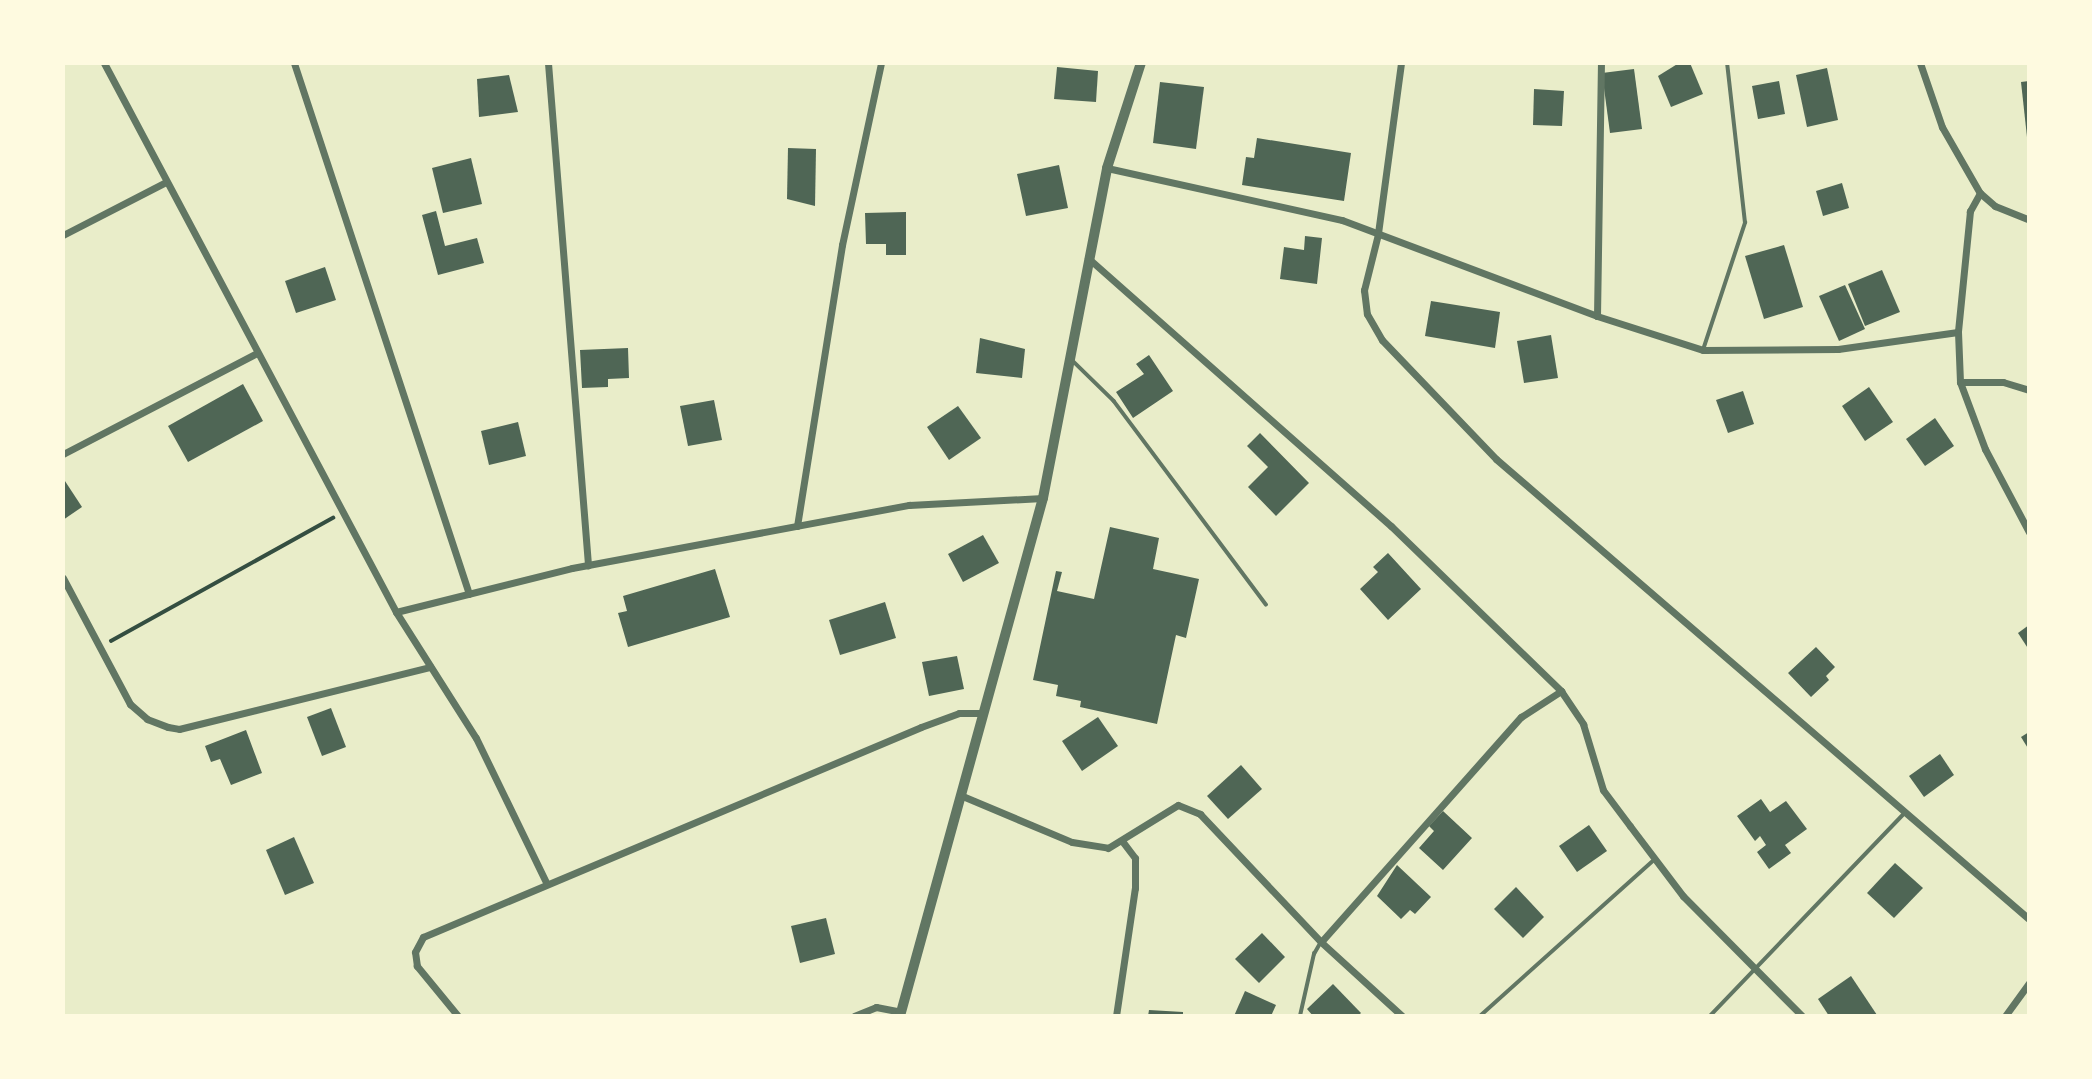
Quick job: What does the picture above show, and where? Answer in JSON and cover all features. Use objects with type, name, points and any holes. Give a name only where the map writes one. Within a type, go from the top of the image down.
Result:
[{"type":"street","points":[[104,63],[396,612],[476,738],[546,882]]},
{"type":"street","points":[[294,63],[469,594]]},
{"type":"street","points":[[548,63],[587,565]]},
{"type":"street","points":[[797,526],[842,245],[881,63]]},
{"type":"street","points":[[854,1016],[876,1007],[901,1014],[1043,498],[1107,168],[1142,63]]},
{"type":"street","points":[[1401,63],[1378,234],[1364,290],[1367,314],[1382,340],[1496,459],[2029,919]]},
{"type":"street","points":[[1597,316],[1601,63]]},
{"type":"street","points":[[1920,63],[1942,127],[1980,193],[1995,206],[2029,220]]},
{"type":"street","points":[[1107,168],[1342,220],[1597,316],[1703,350],[1838,349],[1958,332]]},
{"type":"street","points":[[63,235],[166,181]]},
{"type":"street","points":[[1980,193],[1970,211],[1958,332],[1960,382],[1985,449],[2029,532]]},
{"type":"street","points":[[1088,258],[1391,526],[1561,691],[1583,724],[1604,790],[1655,859],[1683,896],[1802,1016]]},
{"type":"street","points":[[63,454],[257,353]]},
{"type":"street","points":[[1960,382],[2003,382],[2029,390]]},
{"type":"street","points":[[396,612],[587,565],[909,505],[1043,498]]},
{"type":"street","points":[[63,578],[123,695],[138,712],[157,724],[179,729],[430,667]]},
{"type":"street","points":[[1321,942],[1521,717],[1561,691]]},
{"type":"street","points":[[458,1016],[420,972],[415,959],[418,944],[423,937],[546,882],[921,727],[959,713],[984,713]]},
{"type":"street","points":[[960,794],[1073,842],[1108,848],[1123,842],[1150,819],[1178,805],[1199,814],[1321,942],[1402,1016]]},
{"type":"street","points":[[1116,1016],[1135,888],[1135,858],[1123,842]]},
{"type":"street","points":[[2005,1016],[2029,983]]},
{"type":"lane","points":[[1703,350],[1745,223],[1727,63]]},
{"type":"lane","points":[[1069,358],[1114,401],[1266,604]]},
{"type":"lane","points":[[1710,1016],[1906,812]]},
{"type":"lane","points":[[1480,1016],[1655,859]]},
{"type":"lane","points":[[1300,1016],[1314,954],[1321,942]]},
{"type":"path","points":[[100,648],[343,513]]},
{"type":"building","points":[[1679,63],[1690,63],[1703,94],[1671,107],[1658,76]]},
{"type":"building","points":[[1057,67],[1098,71],[1096,102],[1054,99]]},
{"type":"building","points":[[1827,68],[1838,120],[1807,127],[1796,75]]},
{"type":"building","points":[[1634,69],[1642,129],[1610,133],[1602,73]]},
{"type":"building","points":[[509,75],[518,112],[479,117],[477,79]]},
{"type":"building","points":[[1779,81],[1785,114],[1758,119],[1752,86]]},
{"type":"building","points":[[2029,81],[2029,137],[2027,137],[2021,82]]},
{"type":"building","points":[[1160,82],[1204,87],[1196,149],[1153,143]]},
{"type":"building","points":[[1534,89],[1564,91],[1562,126],[1533,125]]},
{"type":"building","points":[[1257,138],[1351,153],[1344,201],[1242,185],[1246,157],[1254,158]]},
{"type":"building","points":[[788,148],[816,149],[815,206],[787,199]]},
{"type":"building","points":[[471,158],[482,204],[443,213],[432,168]]},
{"type":"building","points":[[1059,165],[1068,208],[1026,216],[1017,174]]},
{"type":"building","points":[[1842,183],[1849,208],[1823,216],[1816,191]]},
{"type":"building","points":[[436,211],[445,246],[477,238],[484,263],[438,275],[422,215]]},
{"type":"building","points":[[906,212],[906,255],[886,255],[886,244],[866,244],[865,213]]},
{"type":"building","points":[[1305,236],[1322,238],[1317,284],[1280,279],[1284,247],[1304,250]]},
{"type":"building","points":[[1784,245],[1803,307],[1764,319],[1745,256]]},
{"type":"building","points":[[325,267],[336,300],[296,313],[285,281]]},
{"type":"building","points":[[1882,270],[1900,312],[1865,326],[1848,284]]},
{"type":"building","points":[[1845,285],[1865,329],[1839,341],[1819,296]]},
{"type":"building","points":[[1431,301],[1500,312],[1495,348],[1425,336]]},
{"type":"building","points":[[1551,335],[1558,378],[1524,383],[1517,341]]},
{"type":"building","points":[[980,338],[1025,349],[1022,378],[976,373]]},
{"type":"building","points":[[628,348],[629,378],[608,379],[608,387],[582,388],[580,350]]},
{"type":"building","points":[[1149,355],[1173,391],[1133,418],[1116,392],[1144,374],[1136,364]]},
{"type":"building","points":[[243,384],[263,421],[188,462],[168,426]]},
{"type":"building","points":[[1869,387],[1893,422],[1865,441],[1842,406]]},
{"type":"building","points":[[1743,391],[1754,424],[1728,433],[1716,400]]},
{"type":"building","points":[[714,400],[722,440],[688,446],[680,406]]},
{"type":"building","points":[[958,406],[981,438],[949,460],[927,427]]},
{"type":"building","points":[[1935,418],[1954,446],[1925,466],[1906,439]]},
{"type":"building","points":[[518,422],[526,456],[489,465],[481,431]]},
{"type":"building","points":[[1260,433],[1309,483],[1276,516],[1248,487],[1268,467],[1247,446]]},
{"type":"building","points":[[63,478],[82,507],[63,520]]},
{"type":"building","points":[[1110,527],[1159,538],[1153,569],[1199,579],[1186,638],[1176,635],[1157,724],[1080,707],[1081,701],[1056,696],[1058,685],[1033,680],[1056,571],[1062,572],[1057,591],[1094,599]]},
{"type":"building","points":[[983,535],[999,563],[963,582],[948,554]]},
{"type":"building","points":[[1388,553],[1421,589],[1388,620],[1360,589],[1378,572],[1373,567]]},
{"type":"building","points":[[715,569],[730,617],[628,647],[618,613],[627,611],[623,596]]},
{"type":"building","points":[[885,602],[896,638],[840,655],[829,620]]},
{"type":"building","points":[[2029,625],[2029,650],[2018,633]]},
{"type":"building","points":[[1816,647],[1835,667],[1826,676],[1829,680],[1811,697],[1788,673]]},
{"type":"building","points":[[957,656],[964,689],[929,696],[922,662]]},
{"type":"building","points":[[331,708],[346,747],[322,756],[307,717]]},
{"type":"building","points":[[1098,717],[1118,746],[1082,771],[1062,741]]},
{"type":"building","points":[[246,730],[262,773],[231,785],[220,759],[211,762],[205,746]]},
{"type":"building","points":[[2029,732],[2029,750],[2021,737]]},
{"type":"building","points":[[1940,754],[1954,775],[1924,797],[1909,776]]},
{"type":"building","points":[[1241,765],[1262,789],[1228,819],[1207,796]]},
{"type":"building","points":[[1761,799],[1770,812],[1786,801],[1807,829],[1785,845],[1791,853],[1769,869],[1757,852],[1766,845],[1760,836],[1755,841],[1737,816]]},
{"type":"building","points":[[1443,811],[1472,838],[1443,870],[1419,848],[1434,831],[1429,826]]},
{"type":"building","points":[[1589,825],[1607,851],[1577,872],[1559,846]]},
{"type":"building","points":[[294,837],[314,883],[285,895],[266,850]]},
{"type":"building","points":[[1895,863],[1923,888],[1894,918],[1867,893]]},
{"type":"building","points":[[1397,865],[1431,897],[1415,914],[1410,910],[1401,919],[1377,896]]},
{"type":"building","points":[[1516,887],[1544,917],[1523,938],[1494,909]]},
{"type":"building","points":[[826,918],[835,954],[800,963],[791,926]]},
{"type":"building","points":[[1262,933],[1285,957],[1259,983],[1235,959]]},
{"type":"building","points":[[1851,976],[1876,1016],[1829,1016],[1818,999]]},
{"type":"building","points":[[1333,984],[1361,1013],[1358,1016],[1313,1016],[1307,1009]]},
{"type":"building","points":[[1245,991],[1276,1005],[1271,1016],[1234,1016]]},
{"type":"building","points":[[1149,1010],[1183,1012],[1183,1016],[1148,1016]]}]
